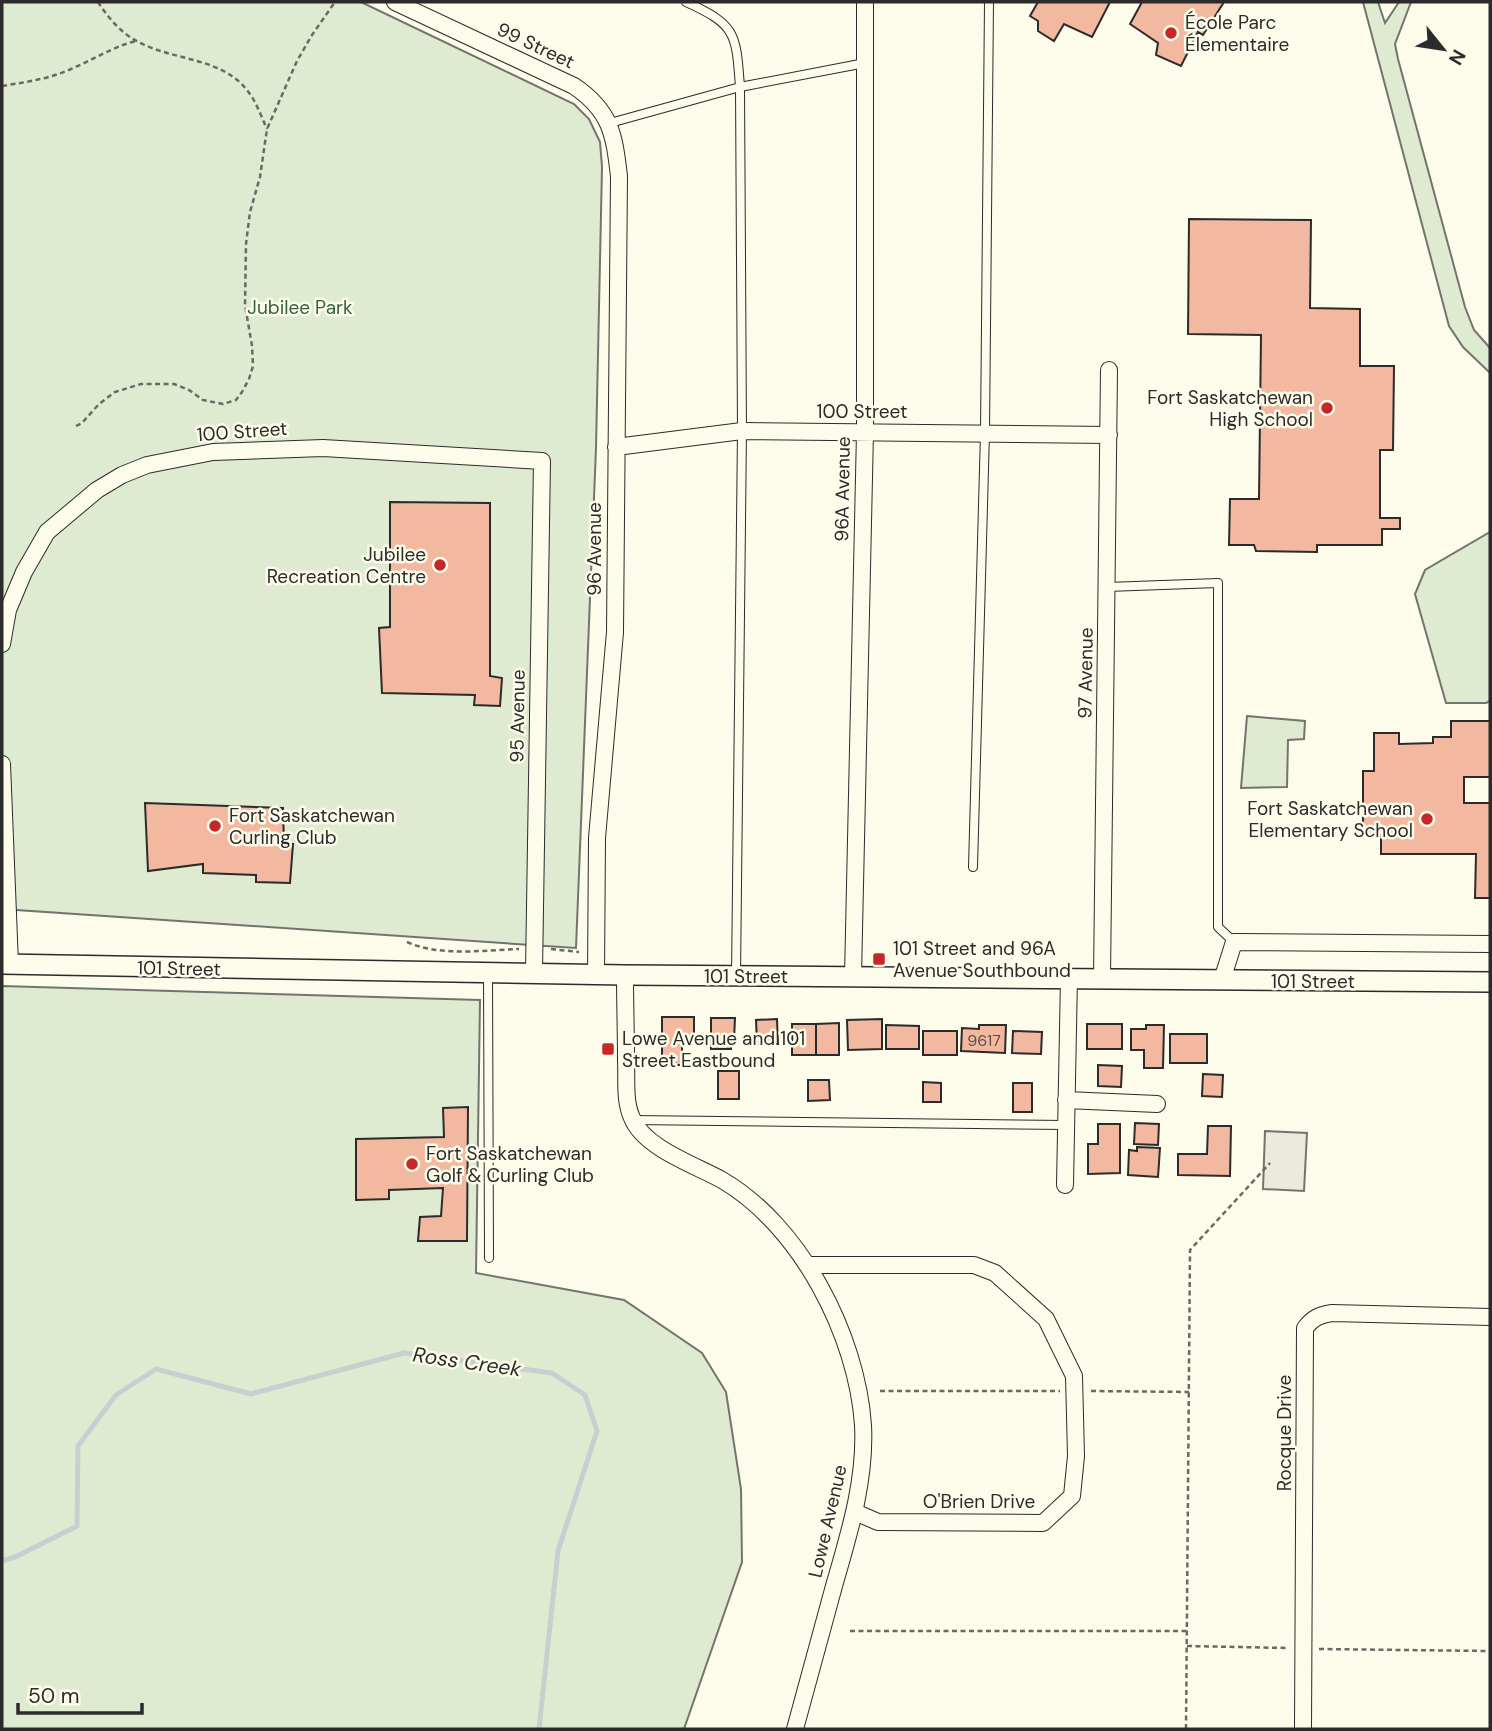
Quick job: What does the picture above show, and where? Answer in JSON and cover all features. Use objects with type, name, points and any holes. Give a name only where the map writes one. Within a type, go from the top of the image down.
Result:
[{"type":"street","name":"99 Street","points":[[395,2],[574,86],[590,97],[610,123]]},
{"type":"street","name":"96A Avenue","points":[[853,976],[864,432],[865,2]]},
{"type":"street","name":"96 Avenue","points":[[596,974],[597,838],[615,632],[619,176],[610,123]]},
{"type":"street","name":"97 Avenue","points":[[1102,978],[1109,370]]},
{"type":"street","name":"100 Street","points":[[616,447],[742,431],[1109,435]]},
{"type":"street","name":"100 Street","points":[[2,644],[8,610],[24,572],[47,532],[97,490],[122,475],[147,465],[213,452],[323,448],[542,461]]},
{"type":"street","name":"95 Avenue","points":[[534,972],[542,461]]},
{"type":"street","points":[[2,764],[6,964]]},
{"type":"street","points":[[1222,980],[1234,942],[1490,944]]},
{"type":"street","name":"101 Street","points":[[6,964],[625,975],[1490,982]]},
{"type":"street","points":[[625,975],[627,1091],[632,1120]]},
{"type":"street","points":[[1065,1185],[1069,978]]},
{"type":"street","points":[[1066,1101],[1157,1104]]},
{"type":"street","name":"Lowe Avenue","points":[[632,1120],[650,1141],[724,1181],[778,1229],[807,1265],[844,1339],[856,1380],[863,1426],[863,1457],[855,1512],[794,1729]]},
{"type":"street","name":"O'Brien Drive","points":[[807,1265],[974,1265],[985,1268],[995,1273],[1046,1319],[1074,1377],[1076,1457],[1072,1496],[1043,1523],[878,1522],[855,1512]]},
{"type":"street","name":"Rocque Drive","points":[[1303,1729],[1305,1328],[1321,1314],[1332,1313],[1490,1317]]},
{"type":"lane","points":[[686,2],[712,14],[735,38],[740,87],[742,431],[736,976]]},
{"type":"lane","points":[[973,867],[985,433],[989,2]]},
{"type":"lane","points":[[610,123],[740,87],[865,64]]},
{"type":"lane","points":[[1107,587],[1219,583],[1218,927],[1234,942]]},
{"type":"lane","points":[[488,972],[489,1258]]},
{"type":"lane","points":[[632,1120],[1066,1125]]},
{"type":"path","points":[[98,2],[125,33],[136,41],[207,64],[233,78],[247,90],[267,129]]},
{"type":"path","points":[[76,426],[114,393],[141,384],[174,384],[184,387],[203,400],[223,404],[236,400],[242,392],[253,366],[245,305],[246,244],[267,129],[298,61],[335,2]]},
{"type":"path","points":[[2,86],[46,79],[120,45],[136,41]]},
{"type":"path","points":[[407,942],[420,947],[447,950],[534,949],[596,954]]},
{"type":"path","points":[[1186,1729],[1190,1250],[1270,1163]]},
{"type":"path","points":[[880,1391],[1189,1392]]},
{"type":"path","points":[[850,1631],[1187,1631]]},
{"type":"path","points":[[1187,1646],[1287,1648]]},
{"type":"path","points":[[1314,1649],[1490,1651]]},
{"type":"green space","name":"Jubilee Park","points":[[2,2],[361,2],[574,104],[589,119],[600,142],[602,167],[596,448],[576,948],[2,909]]},
{"type":"green space","points":[[1363,2],[1378,2],[1385,23],[1399,2],[1411,2],[1395,44],[1398,59],[1465,307],[1474,330],[1490,348],[1490,373],[1463,347],[1449,326]]},
{"type":"green space","points":[[1490,532],[1490,701],[1446,703],[1415,594],[1425,570]]},
{"type":"green space","points":[[1247,716],[1305,721],[1304,739],[1288,740],[1287,787],[1241,788]]},
{"type":"green space","points":[[2,986],[480,1000],[476,1273],[624,1300],[702,1353],[726,1392],[741,1489],[742,1562],[684,1729],[2,1729]]},
{"type":"shaded area","points":[[1265,1131],[1307,1133],[1304,1191],[1263,1189]]},
{"type":"building","points":[[1038,2],[1110,2],[1092,37],[1064,24],[1054,41],[1038,31],[1038,21],[1030,16]]},
{"type":"building","name":"École Parc Élementaire","points":[[1142,2],[1224,2],[1203,35],[1198,32],[1181,66],[1156,55],[1158,43],[1130,24]]},
{"type":"building","name":"Fort Saskatchewan High School","points":[[1189,219],[1311,220],[1310,308],[1360,309],[1360,366],[1394,366],[1393,450],[1380,450],[1380,518],[1400,518],[1400,529],[1382,529],[1382,545],[1317,545],[1317,552],[1256,551],[1254,545],[1229,545],[1230,499],[1259,499],[1261,335],[1188,334]]},
{"type":"building","name":"Jubilee Recreation Centre","points":[[390,502],[490,503],[490,676],[502,678],[500,706],[474,705],[475,695],[382,693],[379,628],[390,627]]},
{"type":"building","name":"Fort Saskatchewan Elementary School","points":[[1451,721],[1490,721],[1490,777],[1464,777],[1464,803],[1490,803],[1490,898],[1475,898],[1476,854],[1381,854],[1381,835],[1363,835],[1363,771],[1374,771],[1374,733],[1399,733],[1399,744],[1433,743],[1433,737],[1451,737]]},
{"type":"building","name":"Fort Saskatchewan Curling Club","points":[[145,803],[283,808],[284,844],[293,844],[290,883],[256,882],[256,875],[203,873],[203,864],[148,871]]},
{"type":"building","points":[[662,1017],[694,1017],[694,1039],[682,1039],[682,1065],[662,1065]]},
{"type":"building","points":[[711,1018],[735,1018],[731,1049],[711,1049]]},
{"type":"building","points":[[777,1019],[778,1044],[757,1044],[756,1020]]},
{"type":"building","points":[[882,1019],[882,1049],[848,1050],[847,1020]]},
{"type":"building","points":[[839,1023],[839,1055],[816,1055],[816,1024]]},
{"type":"building","points":[[792,1024],[816,1024],[816,1055],[792,1055]]},
{"type":"building","points":[[1087,1024],[1122,1024],[1122,1049],[1087,1049]]},
{"type":"building","points":[[886,1025],[919,1026],[919,1049],[886,1049]]},
{"type":"building","points":[[979,1025],[1006,1025],[1005,1053],[961,1051],[962,1028],[979,1029]]},
{"type":"building","points":[[1146,1025],[1164,1025],[1163,1068],[1144,1068],[1144,1050],[1131,1050],[1131,1029],[1146,1029]]},
{"type":"building","points":[[923,1031],[957,1031],[957,1055],[923,1055]]},
{"type":"building","points":[[1013,1031],[1042,1032],[1041,1054],[1012,1053]]},
{"type":"building","points":[[1170,1034],[1207,1034],[1207,1063],[1170,1063]]},
{"type":"building","points":[[1098,1065],[1122,1066],[1121,1087],[1098,1086]]},
{"type":"building","points":[[718,1071],[739,1071],[739,1099],[718,1099]]},
{"type":"building","points":[[1203,1074],[1223,1075],[1222,1097],[1202,1096]]},
{"type":"building","points":[[808,1080],[829,1080],[830,1100],[808,1101]]},
{"type":"building","points":[[923,1082],[941,1083],[941,1102],[923,1102]]},
{"type":"building","points":[[1013,1083],[1032,1083],[1032,1112],[1013,1112]]},
{"type":"building","name":"Fort Saskatchewan Golf & Curling Club","points":[[468,1107],[467,1241],[418,1241],[420,1217],[441,1216],[443,1188],[389,1190],[389,1199],[356,1200],[356,1139],[444,1137],[443,1108]]},
{"type":"building","points":[[1135,1123],[1159,1124],[1158,1145],[1134,1144]]},
{"type":"building","points":[[1098,1124],[1120,1124],[1120,1173],[1088,1174],[1088,1144],[1098,1144]]},
{"type":"building","points":[[1208,1126],[1231,1126],[1230,1176],[1178,1175],[1178,1154],[1207,1154]]},
{"type":"building","points":[[1137,1147],[1160,1148],[1158,1177],[1128,1175],[1129,1150],[1137,1151]]},
{"type":"waterway","name":"Ross Creek","points":[[2,1561],[77,1526],[78,1446],[116,1395],[156,1369],[251,1394],[404,1353],[552,1373],[585,1395],[597,1431],[558,1551],[539,1729]]},
{"type":"place","name":"École Parc Élementaire","points":[[1171,33]]},
{"type":"place","name":"Fort Saskatchewan High School","points":[[1327,408]]},
{"type":"place","name":"Jubilee Recreation Centre","points":[[440,565]]},
{"type":"place","name":"Fort Saskatchewan Elementary School","points":[[1427,819]]},
{"type":"place","name":"Fort Saskatchewan Curling Club","points":[[215,826]]},
{"type":"place","name":"101 Street and 96A Avenue Southbound","points":[[879,959]]},
{"type":"place","name":"Lowe Avenue and 101 Street Eastbound","points":[[608,1049]]},
{"type":"place","name":"Fort Saskatchewan Golf & Curling Club","points":[[412,1164]]}]
